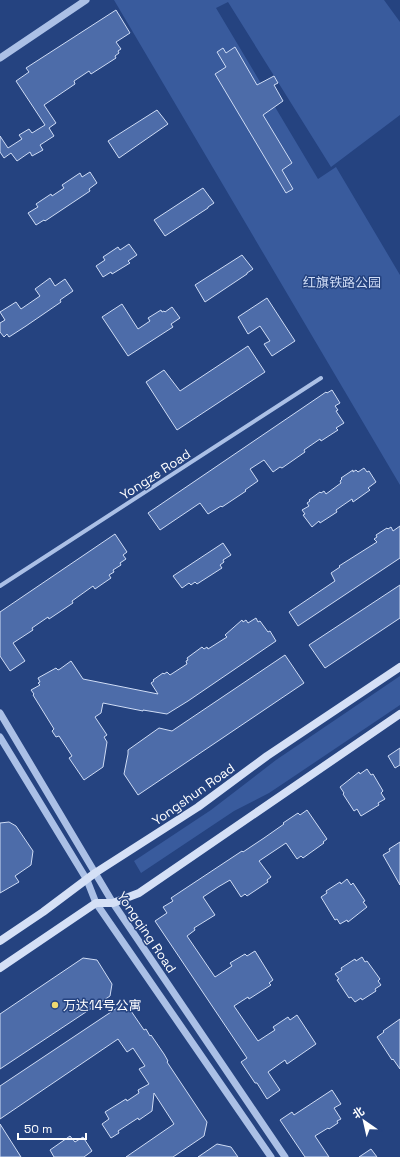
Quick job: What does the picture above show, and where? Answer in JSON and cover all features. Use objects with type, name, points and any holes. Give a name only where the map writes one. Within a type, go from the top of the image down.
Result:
[{"type":"main road","name":"Yongshun Road","points":[[0,941],[95,873],[198,807],[267,756],[400,667]]},
{"type":"main road","points":[[0,968],[96,902],[113,903],[139,893],[400,714]]},
{"type":"street","points":[[0,58],[86,0]]},
{"type":"street","name":"Yongze Road","points":[[0,586],[321,378]]},
{"type":"street","name":"Yongqing Road","points":[[0,713],[113,903],[285,1157]]},
{"type":"street","name":"Yongqing Road","points":[[0,737],[87,880],[96,902],[271,1157]]},
{"type":"green space","name":"红旗铁路公园","points":[[114,0],[384,0],[400,22],[400,115],[331,167],[228,2],[216,8],[318,179],[336,167],[400,275],[400,485]]},
{"type":"green space","points":[[400,676],[400,705],[269,793],[234,811],[141,873],[134,861],[211,810],[276,760]]},
{"type":"building","points":[[116,10],[130,33],[116,42],[121,49],[115,56],[116,58],[91,74],[89,71],[74,81],[75,84],[44,105],[56,123],[49,128],[54,136],[40,145],[43,150],[32,156],[30,152],[17,161],[11,153],[4,158],[0,152],[0,136],[8,148],[22,139],[19,135],[29,129],[32,133],[45,125],[16,81],[29,72],[26,68]]},
{"type":"building","points":[[235,47],[257,85],[274,76],[278,83],[274,85],[283,101],[263,115],[292,163],[282,170],[293,189],[286,193],[215,74],[226,67],[217,52],[223,48],[226,53]]},
{"type":"building","points":[[157,110],[168,124],[119,158],[108,141]]},
{"type":"building","points":[[90,172],[97,183],[89,189],[90,191],[45,221],[44,220],[36,225],[28,213],[38,207],[36,204],[51,194],[52,196],[64,188],[62,185],[80,173],[82,177]]},
{"type":"building","points":[[203,188],[214,203],[165,236],[154,220]]},
{"type":"building","points":[[129,244],[137,255],[128,261],[130,263],[112,274],[111,272],[103,277],[96,266],[105,260],[103,257],[118,247],[120,250]]},
{"type":"building","points":[[242,255],[253,269],[205,302],[195,285]]},
{"type":"building","points":[[50,278],[55,286],[65,279],[73,291],[60,300],[61,302],[26,326],[9,337],[7,334],[4,337],[0,332],[0,323],[5,320],[0,312],[16,302],[21,309],[40,296],[35,289]]},
{"type":"building","points":[[267,298],[295,341],[272,356],[264,344],[270,341],[260,326],[248,334],[238,317]]},
{"type":"building","points":[[122,304],[138,329],[150,321],[148,318],[161,310],[162,312],[165,312],[172,307],[180,318],[171,324],[173,327],[128,356],[102,317]]},
{"type":"building","points":[[248,346],[265,372],[177,430],[146,382],[164,370],[180,391]]},
{"type":"building","points":[[332,390],[340,403],[335,406],[338,410],[336,411],[344,423],[336,428],[338,430],[321,441],[320,439],[304,450],[305,452],[282,468],[280,467],[273,472],[264,460],[250,469],[258,481],[222,507],[221,506],[208,514],[200,503],[160,530],[148,513],[326,392],[327,393]]},
{"type":"building","points":[[364,468],[367,472],[369,471],[376,482],[368,488],[370,490],[353,502],[352,499],[336,510],[337,512],[320,523],[319,521],[312,527],[303,515],[305,514],[302,510],[309,506],[307,503],[310,501],[309,500],[320,492],[321,493],[324,491],[326,494],[341,483],[341,478],[353,470],[353,472],[356,470],[358,472]]},
{"type":"building","points":[[400,526],[400,558],[298,626],[289,612],[335,581],[331,573],[340,567],[339,566],[377,542],[374,539],[377,537],[376,535],[387,528],[388,529],[391,527],[393,531]]},
{"type":"building","points":[[115,534],[127,552],[123,555],[126,559],[120,563],[121,565],[113,570],[114,572],[109,575],[111,578],[95,589],[93,586],[72,601],[73,603],[49,619],[48,617],[32,628],[33,630],[13,643],[25,661],[10,671],[0,656],[0,612]]},
{"type":"building","points":[[223,543],[231,555],[223,560],[224,562],[220,565],[222,568],[197,584],[195,582],[191,585],[189,583],[182,588],[173,576]]},
{"type":"building","points":[[400,585],[400,618],[325,668],[309,645]]},
{"type":"building","points":[[256,618],[268,632],[270,631],[276,641],[167,714],[103,703],[101,713],[95,717],[107,735],[104,737],[107,742],[103,767],[84,780],[69,758],[72,756],[59,736],[56,737],[52,731],[54,729],[33,695],[34,694],[31,690],[40,685],[38,683],[40,682],[38,678],[56,668],[58,670],[60,669],[71,661],[83,679],[158,694],[151,683],[154,681],[153,680],[163,673],[164,674],[167,672],[170,675],[187,664],[187,658],[202,647],[204,649],[207,647],[208,649],[227,637],[225,635],[242,620],[243,622],[246,620],[248,623]]},
{"type":"building","points":[[285,655],[304,683],[138,795],[124,774],[128,750],[159,728],[172,731]]},
{"type":"building","points":[[400,748],[400,765],[395,768],[388,756]]},
{"type":"building","points":[[367,769],[371,775],[373,774],[383,791],[381,793],[385,799],[378,803],[379,805],[361,816],[357,809],[354,811],[340,787],[359,772],[360,774]]},
{"type":"building","points":[[307,810],[327,839],[323,842],[324,843],[303,858],[301,856],[297,859],[286,843],[259,861],[271,877],[267,880],[268,882],[247,896],[245,894],[241,897],[230,880],[203,897],[215,915],[194,928],[195,930],[187,936],[215,977],[232,966],[230,963],[245,954],[247,956],[255,951],[273,980],[269,983],[271,985],[249,999],[248,997],[234,1006],[258,1041],[275,1030],[273,1027],[288,1017],[290,1020],[297,1015],[316,1044],[287,1064],[285,1060],[268,1072],[280,1090],[267,1099],[241,1062],[247,1058],[155,921],[167,913],[163,907],[173,901],[171,898],[264,838],[298,813],[300,815]]},
{"type":"building","points":[[9,822],[16,826],[33,851],[31,865],[15,876],[19,882],[0,893],[0,823]]},
{"type":"building","points":[[400,842],[400,885],[383,855]]},
{"type":"building","points":[[347,879],[351,885],[353,883],[365,901],[363,902],[367,907],[348,922],[347,920],[340,924],[337,919],[335,920],[321,897],[327,893],[326,891],[340,882],[341,884]]},
{"type":"building","points":[[362,957],[365,962],[367,961],[380,979],[378,981],[381,985],[375,989],[376,991],[362,1000],[361,998],[355,1002],[351,997],[349,998],[337,980],[339,979],[335,974],[355,959],[356,961]]},
{"type":"building","name":"万达14号公寓","points":[[83,958],[97,960],[112,984],[110,996],[0,1069],[0,1014]]},
{"type":"building","points":[[117,1008],[131,1011],[144,1030],[146,1029],[150,1036],[151,1035],[164,1054],[168,1061],[167,1062],[207,1122],[204,1136],[173,1157],[126,1157],[174,1124],[154,1093],[152,1111],[118,1131],[119,1133],[111,1138],[102,1124],[109,1119],[105,1112],[126,1099],[127,1101],[139,1093],[138,1090],[149,1084],[139,1069],[145,1066],[133,1048],[127,1052],[118,1039],[0,1119],[0,1086]]},
{"type":"building","points":[[400,1019],[400,1069],[393,1059],[392,1060],[377,1037]]},
{"type":"building","points":[[332,1090],[341,1104],[334,1108],[341,1119],[329,1129],[328,1128],[315,1136],[329,1157],[305,1157],[280,1120],[292,1112],[294,1115]]},
{"type":"building","points":[[0,1124],[21,1157],[0,1157]]},
{"type":"building","points":[[70,1136],[75,1142],[83,1137],[92,1151],[84,1157],[54,1157],[50,1150]]},
{"type":"building","points":[[217,1144],[231,1147],[238,1157],[198,1157]]},
{"type":"building","points":[[371,1149],[377,1157],[359,1157]]},
{"type":"place","name":"万达14号公寓","points":[[55,1005]]}]
